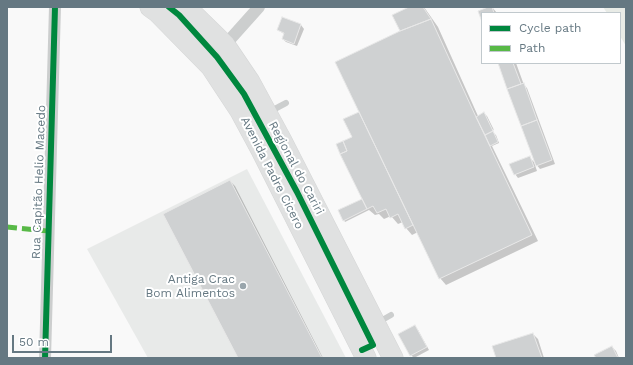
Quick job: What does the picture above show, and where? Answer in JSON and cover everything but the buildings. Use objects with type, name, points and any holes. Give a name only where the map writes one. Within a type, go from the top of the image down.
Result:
[{"type":"highway","name":"Avenida Padre Cícero","points":[[150,7],[157,12],[211,67],[240,111],[366,358]]},
{"type":"highway","name":"Avenida Padre Cícero","points":[[186,7],[225,45],[250,82],[384,320],[393,358]]},
{"type":"street","name":"Rua Capitão Helio Macedo","points":[[45,358],[55,7]]},
{"type":"street","points":[[225,45],[259,7]]},
{"type":"lane","points":[[267,113],[286,103]]},
{"type":"shaded area","points":[[603,7],[626,7],[626,46],[621,38],[621,12],[606,12]]},
{"type":"shaded area","points":[[247,169],[346,358],[148,358],[87,249]]},
{"type":"marked path","points":[[7,227],[48,231]]},
{"type":"cycle path","points":[[45,358],[55,7]]},
{"type":"cycle path","name":"Regional do Cariri","points":[[169,7],[179,15],[217,57],[244,94],[297,192],[373,345],[362,350]]},
{"type":"place","name":"Antiga Crac Bom Alimentos","points":[[243,286]]}]
